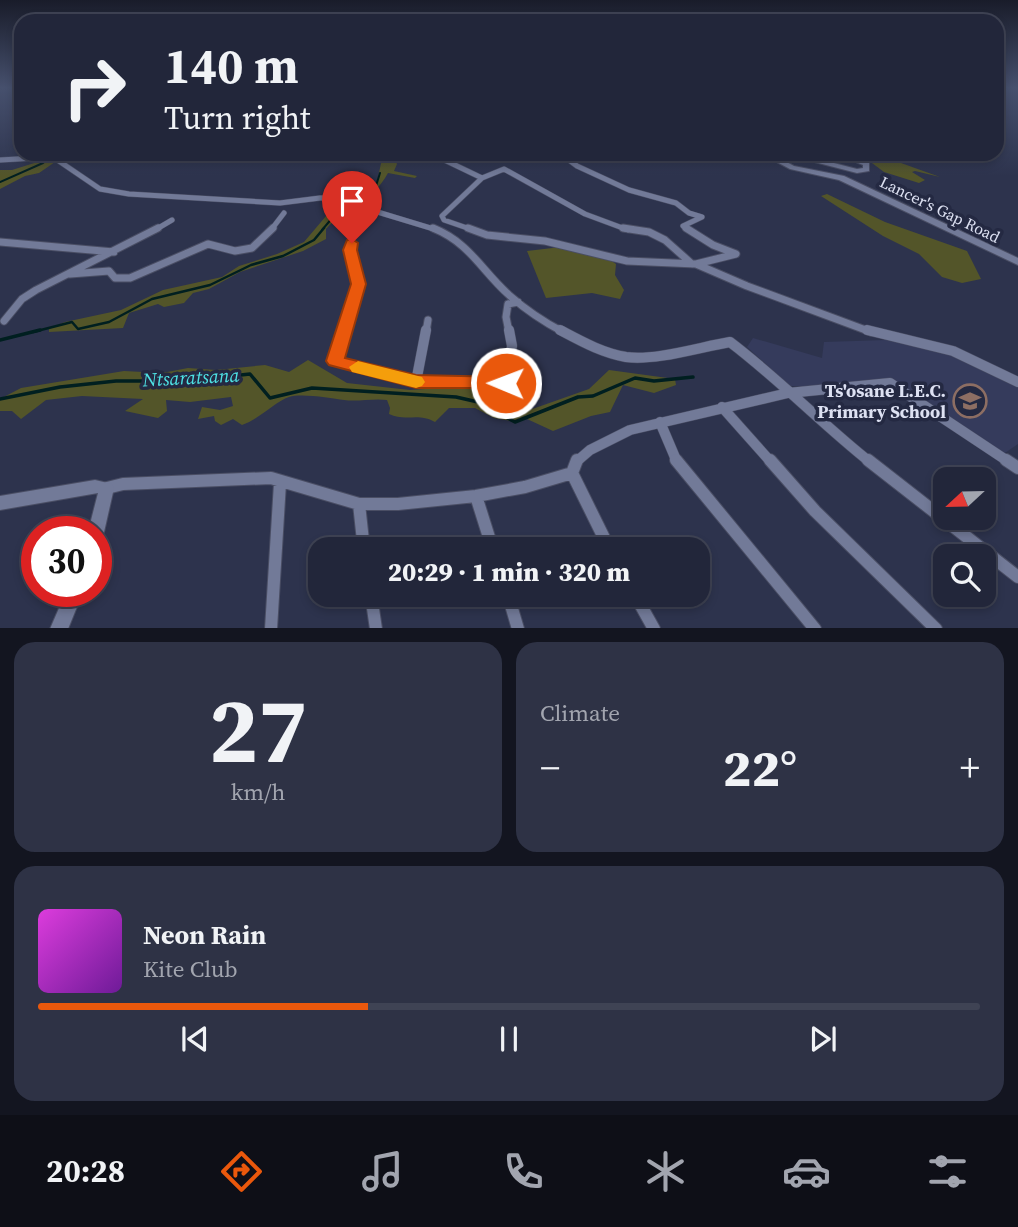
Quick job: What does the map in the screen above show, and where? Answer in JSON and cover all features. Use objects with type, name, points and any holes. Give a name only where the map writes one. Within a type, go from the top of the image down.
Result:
[{"type":"main road","name":"Lancer's Gap Road","points":[[779,161],[792,168],[841,178],[1018,262]]},
{"type":"main road","name":"Lancer's Gap Road","points":[[817,161],[857,172],[866,169],[867,164],[861,161]]},
{"type":"main road","points":[[0,503],[95,486],[107,488],[100,516]]},
{"type":"main road","points":[[60,628],[68,607]]},
{"type":"street","points":[[59,161],[100,189],[129,194],[280,204],[320,198],[359,200],[371,210],[452,236],[519,302],[559,331],[598,349],[628,357],[652,356],[730,342],[763,367],[788,393],[860,454],[1018,577]]},
{"type":"street","points":[[446,161],[481,178]]},
{"type":"street","points":[[570,161],[629,190],[676,203],[690,213],[702,217],[683,226],[713,245],[736,254],[694,264],[628,261],[545,241],[487,235],[444,220],[442,216],[481,178],[501,168],[585,214],[628,230],[649,232],[665,240],[694,264],[737,283],[872,332],[953,351],[1018,382]]},
{"type":"street","points":[[70,275],[109,271],[115,278],[130,278],[208,244],[234,253],[243,253],[263,240],[284,214]]},
{"type":"street","points":[[0,331],[4,327],[2,321],[22,299],[172,220]]},
{"type":"street","points":[[0,242],[114,252]]},
{"type":"street","points":[[352,243],[350,250],[358,284],[335,361],[416,382],[506,383],[512,346],[506,317],[508,304],[519,302]]},
{"type":"street","points":[[416,382],[428,320]]},
{"type":"street","points":[[604,537],[572,473],[576,461],[590,450],[630,430],[788,393],[890,383],[1018,468]]},
{"type":"street","points":[[722,408],[815,511],[936,628]]},
{"type":"street","points":[[660,422],[678,464],[815,628]]},
{"type":"street","points":[[107,488],[123,484],[226,482],[271,478],[280,483],[359,504],[426,503],[525,487],[572,473]]},
{"type":"street","points":[[271,628],[280,483]]},
{"type":"street","points":[[476,496],[489,537]]},
{"type":"street","points":[[359,504],[363,537]]},
{"type":"street","points":[[372,607],[376,628]]},
{"type":"street","points":[[512,607],[518,628]]},
{"type":"street","points":[[642,607],[654,628]]},
{"type":"shaded area","name":"Ts'osane L.E.C. Primary School","points":[[753,338],[822,358],[824,342],[886,340],[966,358],[1018,385],[1018,444],[1002,455],[891,379],[840,386],[790,386],[747,347]]},
{"type":"green space","points":[[41,161],[55,162],[39,173],[25,176],[0,189],[0,170],[12,170]]},
{"type":"green space","points":[[382,161],[396,161],[394,171],[417,176],[415,178],[388,173],[367,198],[326,229],[326,239],[303,251],[240,272],[209,289],[193,293],[184,303],[164,307],[158,304],[129,313],[123,328],[49,332],[49,329],[65,322],[121,310],[163,290],[222,277],[239,266],[304,242],[332,209],[354,204],[377,182]]},
{"type":"green space","points":[[869,161],[895,161],[940,177],[912,172],[925,180],[919,183],[884,172]]},
{"type":"green space","points":[[827,194],[885,222],[967,251],[981,279],[962,283],[942,277],[919,254],[883,236],[821,196]]},
{"type":"green space","points":[[561,247],[607,258],[616,264],[615,275],[624,290],[620,299],[592,293],[546,298],[527,251]]},
{"type":"green space","points":[[308,360],[347,383],[410,390],[455,387],[486,390],[521,413],[589,389],[609,370],[675,379],[676,385],[654,393],[623,385],[610,412],[591,416],[553,431],[527,419],[512,421],[494,418],[475,408],[449,408],[435,422],[389,414],[387,400],[308,396],[284,399],[242,425],[233,419],[221,425],[215,421],[214,416],[198,419],[202,407],[220,410],[233,406],[231,397],[190,402],[166,400],[167,411],[158,418],[125,411],[143,399],[82,396],[46,400],[21,419],[12,411],[0,411],[0,399],[21,388],[124,371],[162,373],[188,368],[216,370],[265,365],[289,372]]},
{"type":"waterway","points":[[0,182],[46,161]]},
{"type":"waterway","points":[[322,230],[339,210],[375,189],[380,173]]},
{"type":"waterway","points":[[33,332],[72,322],[78,329],[109,322],[152,299],[210,285],[251,265],[283,256],[314,240],[324,228]]},
{"type":"waterway","points":[[0,340],[40,330]]},
{"type":"waterway","name":"Ntsaratsana","points":[[0,399],[60,387],[116,381],[185,381],[250,374],[270,398],[312,388],[456,397],[478,402],[515,422],[578,397],[593,396],[635,378],[654,381],[693,377]]},
{"type":"slow traffic","points":[[358,367],[416,382]]},
{"type":"place","name":"Ts'osane L.E.C. Primary School","points":[[970,401]]},
{"type":"route","points":[[352,243],[350,250],[358,284],[335,361],[416,382],[506,383]]}]
